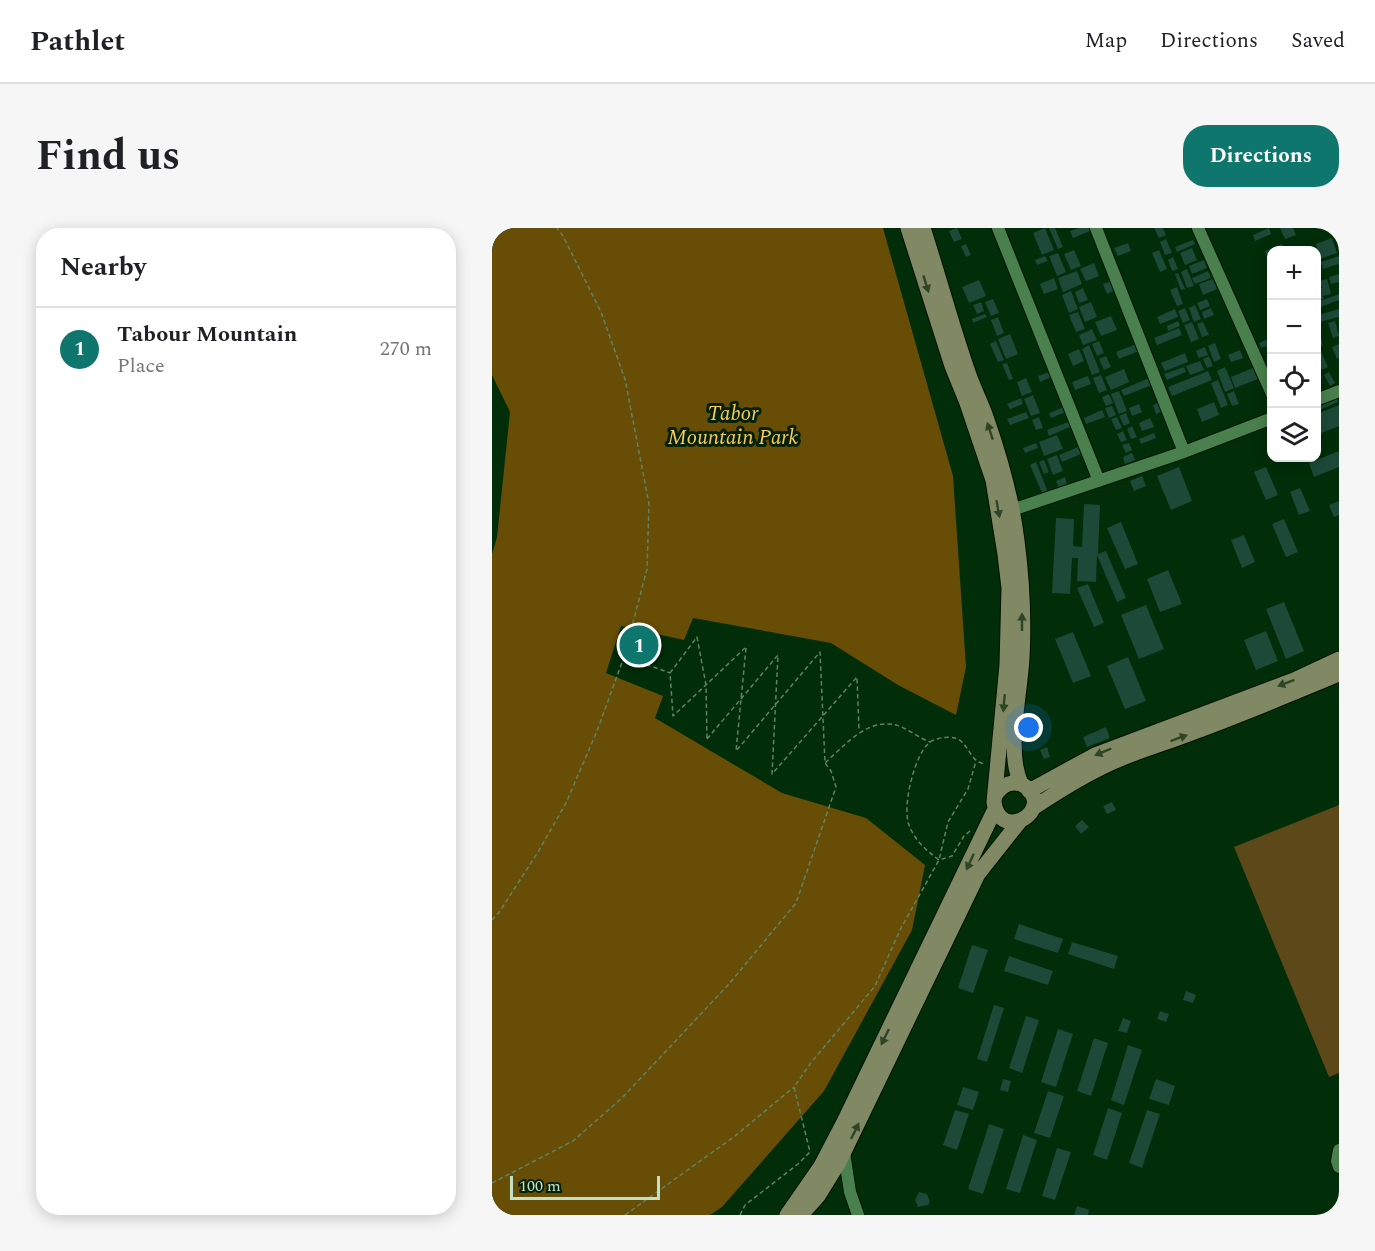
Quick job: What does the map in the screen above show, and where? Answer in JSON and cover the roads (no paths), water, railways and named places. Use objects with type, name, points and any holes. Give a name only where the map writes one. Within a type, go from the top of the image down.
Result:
[{"type":"street","points":[[908,228],[952,366],[980,439],[993,480],[999,511],[1009,588],[1007,665],[995,802],[1002,819],[1008,822],[1020,821]]},
{"type":"street","points":[[923,228],[969,376],[986,417],[1001,464],[1012,510],[1019,559],[1022,620],[1022,658],[1014,747],[1016,768],[1033,799],[1033,808]]},
{"type":"street","points":[[999,228],[1099,481]]},
{"type":"street","points":[[1096,228],[1184,452]]},
{"type":"street","points":[[1198,228],[1267,383]]},
{"type":"street","points":[[1321,398],[1339,391]]},
{"type":"street","points":[[1012,510],[1184,452],[1267,420]]},
{"type":"street","points":[[1025,788],[1095,755],[1294,680],[1339,659]]},
{"type":"street","points":[[801,1215],[818,1196],[844,1152],[978,874],[1020,821],[1027,817],[1033,808],[1090,773],[1125,757],[1279,700],[1339,674]]},
{"type":"street","points":[[787,1215],[826,1157],[988,824],[1003,786],[1015,783],[1025,788]]},
{"type":"street","points":[[1339,1150],[1337,1161],[1339,1167]]},
{"type":"street","points":[[844,1152],[850,1192],[858,1215]]},
{"type":"place","name":"Tabour Mountain","points":[[639,645]]},
{"type":"park label","name":"Tabor Mountain Park","points":[[733,425]]}]
